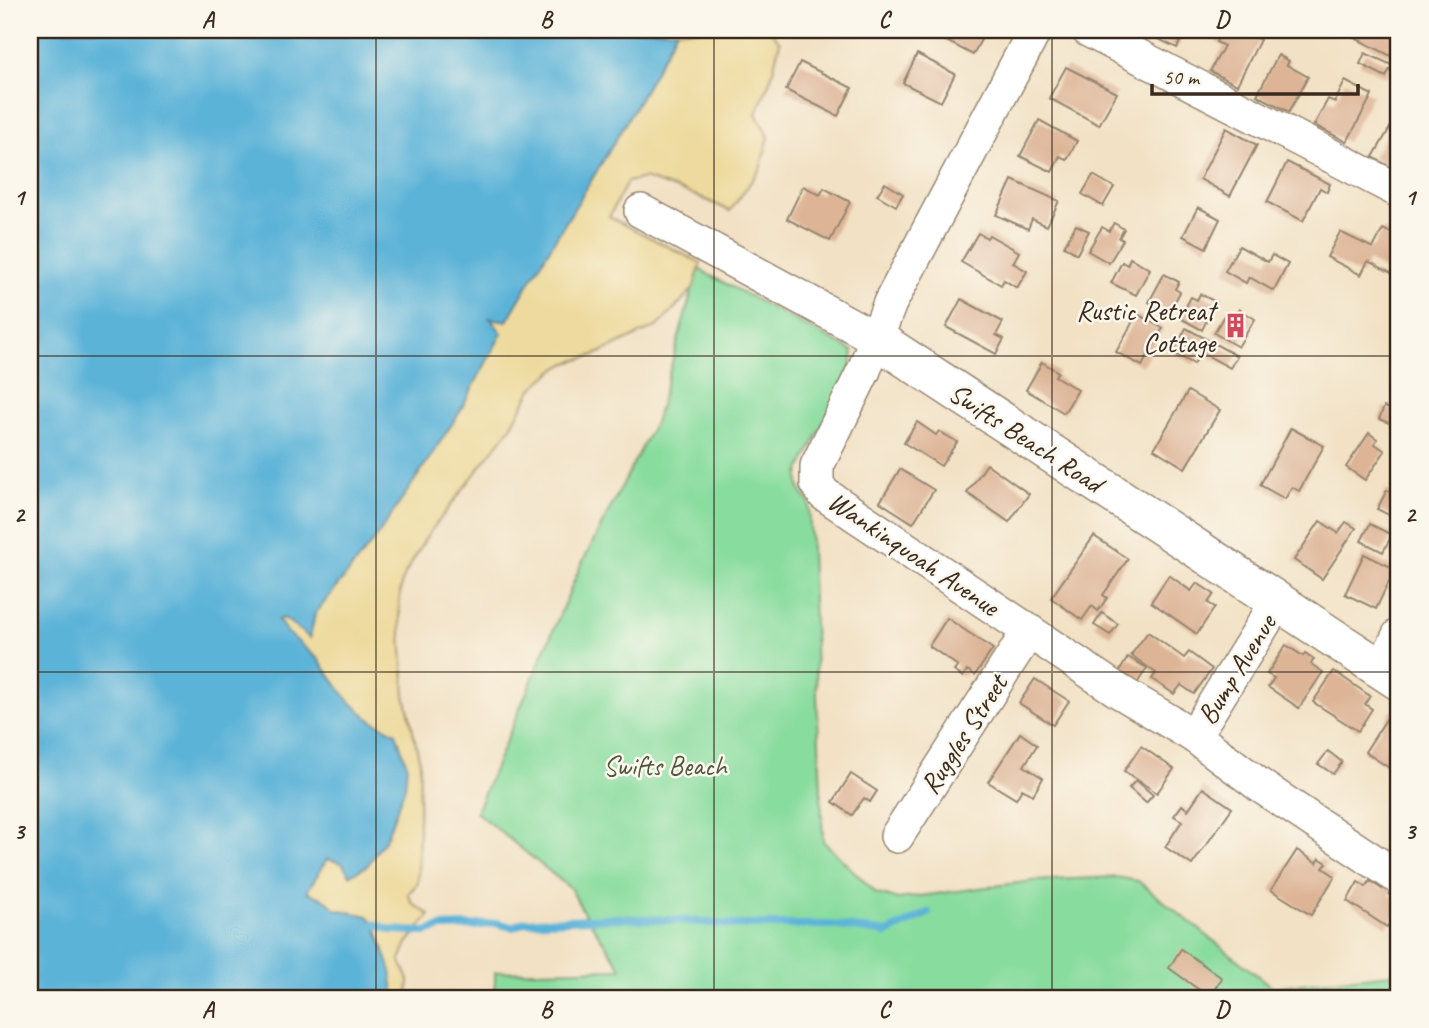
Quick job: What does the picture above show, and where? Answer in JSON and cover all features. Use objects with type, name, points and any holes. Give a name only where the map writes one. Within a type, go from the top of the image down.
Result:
[{"type":"street","name":"Wankinquoah Avenue","points":[[1035,30],[890,303],[864,370],[817,466],[815,475],[820,491],[1117,690],[1194,736],[1262,787],[1399,878]]},
{"type":"street","points":[[1088,30],[1399,191]]},
{"type":"street","name":"Swifts Beach Road","points":[[641,211],[875,338],[1391,675]]},
{"type":"street","name":"Bump Avenue","points":[[1194,736],[1278,601]]},
{"type":"street","name":"Ruggles Street","points":[[897,836],[1029,631]]},
{"type":"street","points":[[1391,675],[1399,635]]},
{"type":"green space","name":"Swifts Beach","points":[[698,269],[853,351],[851,367],[800,470],[799,479],[801,491],[809,502],[823,841],[877,894],[898,899],[1032,881],[1116,877],[1138,881],[1272,987],[1399,973],[1399,998],[495,998],[495,972],[622,969],[571,889],[476,812],[580,567],[656,420]]},
{"type":"sand","points":[[602,30],[770,30],[780,42],[771,78],[756,114],[769,137],[760,169],[730,211],[700,197],[644,178],[627,182],[609,217],[701,263],[693,289],[658,326],[595,355],[567,363],[554,370],[532,389],[511,427],[427,536],[406,572],[399,603],[405,695],[420,762],[418,883],[408,894],[413,904],[430,915],[407,943],[400,960],[409,980],[408,998],[176,998],[269,624]]},
{"type":"water","points":[[30,30],[677,30],[637,104],[507,321],[490,318],[502,333],[458,415],[376,538],[315,614],[310,638],[284,618],[278,620],[288,633],[318,659],[348,700],[371,720],[396,733],[407,765],[405,787],[386,838],[367,866],[350,875],[342,863],[327,859],[307,892],[325,899],[335,909],[368,916],[375,924],[391,971],[395,998],[30,998]]},
{"type":"building","points":[[933,30],[986,30],[973,55],[931,33]]},
{"type":"building","points":[[1155,30],[1186,30],[1177,48],[1152,36]]},
{"type":"building","points":[[1222,30],[1240,30],[1260,40],[1237,85],[1210,71],[1224,46],[1216,42]]},
{"type":"building","points":[[1354,30],[1399,30],[1399,44],[1393,57],[1351,36]]},
{"type":"building","points":[[1365,53],[1392,65],[1386,77],[1360,64]]},
{"type":"building","points":[[917,54],[955,74],[941,102],[903,83]]},
{"type":"building","points":[[1278,55],[1289,61],[1287,65],[1308,77],[1289,112],[1257,95]]},
{"type":"building","points":[[800,62],[852,88],[838,116],[786,90]]},
{"type":"building","points":[[1066,67],[1117,93],[1099,125],[1049,98]]},
{"type":"building","points":[[1345,81],[1372,95],[1347,142],[1314,125],[1328,99],[1335,102]]},
{"type":"building","points":[[1039,120],[1077,141],[1067,160],[1060,156],[1052,172],[1020,156]]},
{"type":"building","points":[[1394,121],[1399,124],[1399,172],[1373,157]]},
{"type":"building","points":[[1226,128],[1257,145],[1230,196],[1200,179]]},
{"type":"building","points":[[1287,162],[1330,184],[1327,192],[1320,188],[1303,221],[1267,202]]},
{"type":"building","points":[[1093,175],[1114,187],[1103,206],[1082,194]]},
{"type":"building","points":[[1012,180],[1059,201],[1047,226],[1032,219],[1028,229],[996,215]]},
{"type":"building","points":[[885,183],[903,194],[896,206],[877,195]]},
{"type":"building","points":[[803,186],[820,195],[824,188],[850,202],[830,241],[787,219]]},
{"type":"building","points":[[1198,207],[1220,219],[1206,248],[1183,236]]},
{"type":"building","points":[[1114,223],[1124,229],[1119,238],[1123,240],[1109,263],[1088,251],[1102,227],[1109,231]]},
{"type":"building","points":[[1076,225],[1089,231],[1077,254],[1064,246]]},
{"type":"building","points":[[1383,229],[1399,237],[1399,277],[1368,261],[1361,275],[1327,257],[1340,232],[1373,248]]},
{"type":"building","points":[[978,233],[987,238],[989,235],[1019,252],[1013,263],[1027,271],[1017,288],[1004,280],[1001,285],[961,262]]},
{"type":"building","points":[[1239,246],[1268,262],[1272,255],[1288,264],[1274,291],[1249,277],[1246,283],[1225,271]]},
{"type":"building","points":[[1130,258],[1150,269],[1136,295],[1111,283],[1122,262],[1127,265]]},
{"type":"building","points":[[1164,274],[1179,282],[1175,289],[1180,292],[1169,313],[1149,302]]},
{"type":"building","points":[[1200,294],[1216,302],[1202,330],[1180,318],[1191,297],[1197,300]]},
{"type":"building","points":[[961,299],[1003,322],[996,335],[1004,339],[996,354],[946,327]]},
{"type":"building","name":"Rustic Retreat Cottage","points":[[1239,309],[1255,319],[1238,347],[1214,333],[1226,312],[1235,317]]},
{"type":"building","points":[[1137,314],[1163,328],[1142,366],[1116,352]]},
{"type":"building","points":[[1186,328],[1237,356],[1230,368],[1201,352],[1194,364],[1173,353]]},
{"type":"building","points":[[1042,362],[1058,372],[1055,376],[1078,390],[1064,413],[1026,390]]},
{"type":"building","points":[[1188,391],[1220,410],[1185,468],[1154,449]]},
{"type":"building","points":[[1384,407],[1399,412],[1399,427],[1379,419]]},
{"type":"building","points":[[917,422],[936,435],[939,431],[957,442],[941,466],[904,443]]},
{"type":"building","points":[[1291,428],[1324,446],[1299,491],[1292,487],[1285,499],[1260,485]]},
{"type":"building","points":[[1369,433],[1377,439],[1375,444],[1385,451],[1365,480],[1346,467]]},
{"type":"building","points":[[987,464],[1029,494],[1009,522],[967,493]]},
{"type":"building","points":[[900,469],[934,490],[913,523],[880,502]]},
{"type":"building","points":[[1387,490],[1399,496],[1399,520],[1377,509]]},
{"type":"building","points":[[1320,521],[1338,533],[1346,522],[1356,528],[1322,579],[1294,560]]},
{"type":"building","points":[[1370,524],[1392,535],[1383,552],[1361,541]]},
{"type":"building","points":[[1094,536],[1128,559],[1103,595],[1107,598],[1098,611],[1092,606],[1082,620],[1051,598]]},
{"type":"building","points":[[1364,554],[1395,569],[1376,609],[1345,594]]},
{"type":"building","points":[[1169,575],[1191,591],[1197,583],[1214,594],[1208,603],[1215,607],[1197,634],[1151,602]]},
{"type":"building","points":[[1102,613],[1118,624],[1110,635],[1094,625]]},
{"type":"building","points":[[947,618],[993,649],[975,675],[967,670],[963,677],[954,671],[958,666],[929,646]]},
{"type":"building","points":[[1148,632],[1184,658],[1189,652],[1212,669],[1194,694],[1181,685],[1174,694],[1152,679],[1156,673],[1131,655]]},
{"type":"building","points":[[1286,645],[1303,656],[1305,653],[1314,659],[1311,664],[1323,672],[1299,708],[1268,687],[1274,678],[1267,674]]},
{"type":"building","points":[[1128,657],[1147,668],[1136,685],[1118,674]]},
{"type":"building","points":[[1334,671],[1370,696],[1365,704],[1372,709],[1358,731],[1313,702]]},
{"type":"building","points":[[1035,679],[1069,701],[1053,725],[1019,703]]},
{"type":"building","points":[[1392,710],[1399,714],[1399,765],[1394,771],[1365,752]]},
{"type":"building","points":[[1020,733],[1037,745],[1024,766],[1043,778],[1033,795],[1022,789],[1016,799],[988,782]]},
{"type":"building","points":[[1141,746],[1174,769],[1157,793],[1124,771]]},
{"type":"building","points":[[1328,751],[1342,762],[1333,774],[1318,764]]},
{"type":"building","points":[[851,774],[877,791],[870,802],[864,798],[852,815],[833,802]]},
{"type":"building","points":[[1136,780],[1153,795],[1146,803],[1129,788]]},
{"type":"building","points":[[1203,788],[1232,808],[1192,865],[1165,847],[1182,821],[1174,816],[1182,805],[1188,810]]},
{"type":"building","points":[[1297,850],[1317,863],[1319,858],[1327,863],[1323,868],[1335,876],[1311,915],[1271,890]]},
{"type":"building","points":[[1370,881],[1382,889],[1385,884],[1393,889],[1389,894],[1399,901],[1399,908],[1387,927],[1347,901],[1358,882],[1366,887]]},
{"type":"building","points":[[1181,949],[1222,978],[1209,997],[1169,968]]},
{"type":"waterway","points":[[366,926],[375,924],[391,930],[426,932],[442,927],[496,923],[513,927],[524,922],[613,918],[729,925],[832,925],[887,933],[928,913]]},
{"type":"place","name":"Rustic Retreat Cottage","points":[[1235,326]]}]
